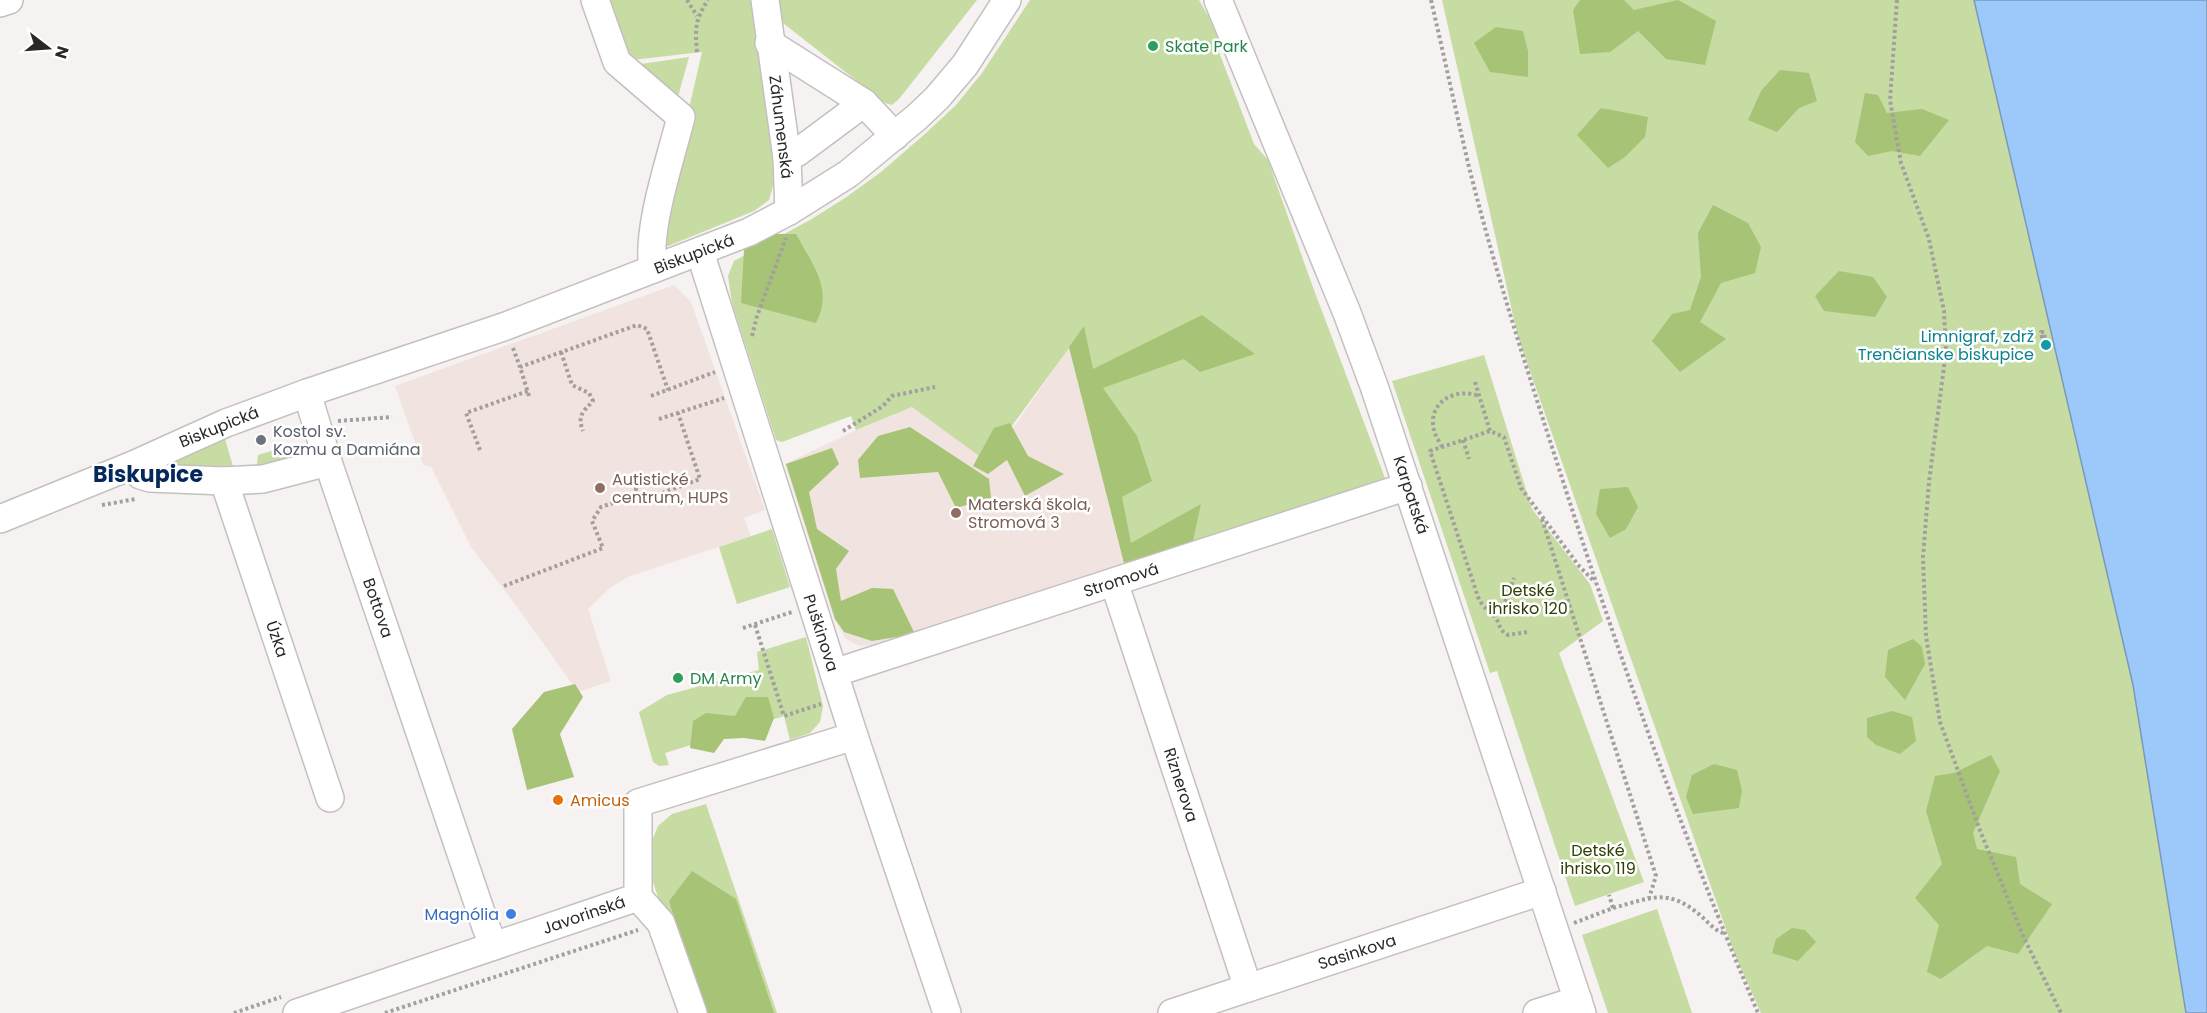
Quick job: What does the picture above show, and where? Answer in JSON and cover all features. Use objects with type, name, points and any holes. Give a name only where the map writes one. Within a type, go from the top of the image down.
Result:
[{"type":"street","points":[[0,3],[9,0]]},
{"type":"street","points":[[595,0],[617,62],[681,117],[655,223],[651,256],[653,270]]},
{"type":"street","name":"Záhumenská","points":[[765,0],[769,44],[787,158],[789,211]]},
{"type":"street","name":"Biskupická","points":[[0,519],[133,465],[226,423],[307,393],[506,326],[700,252],[748,232],[789,211],[848,174],[937,98],[965,65],[1007,0]]},
{"type":"street","name":"Karpatská","points":[[1221,8],[1347,313],[1408,486],[1580,1006],[1538,1013]]},
{"type":"street","name":"Záhumenská","points":[[769,44],[864,103],[895,136]]},
{"type":"street","points":[[787,158],[864,103]]},
{"type":"street","name":"Puškinova","points":[[700,252],[742,356],[744,391],[854,736],[947,1013]]},
{"type":"street","points":[[133,465],[140,475],[150,478],[225,481],[263,478],[328,462],[307,393]]},
{"type":"street","name":"Bottova","points":[[328,462],[494,946]]},
{"type":"street","name":"Úzka","points":[[225,481],[330,798]]},
{"type":"street","name":"Stromová","points":[[838,685],[1114,582],[1408,486]]},
{"type":"street","name":"Riznerova","points":[[1114,582],[1248,988]]},
{"type":"street","name":"Javorinská","points":[[297,1013],[638,897],[638,803],[854,736]]},
{"type":"street","name":"Sasinkova","points":[[1172,1013],[1542,891]]},
{"type":"street","points":[[638,897],[661,923],[693,1013]]},
{"type":"path","points":[[687,0],[697,16]]},
{"type":"path","points":[[697,52],[695,31],[697,16],[708,0]]},
{"type":"path","points":[[1431,0],[1470,169],[1510,314],[1595,583],[1659,765],[1724,933],[1758,1013]]},
{"type":"path","points":[[1897,0],[1890,100],[1901,163],[1929,239],[1944,321],[1946,351],[1929,482],[1923,557],[1926,636],[1940,722],[2024,938],[2061,1013]]},
{"type":"path","points":[[651,396],[742,356],[786,238]]},
{"type":"path","points":[[530,396],[520,367],[637,325],[647,329],[668,390]]},
{"type":"path","points":[[561,352],[572,385],[589,393],[593,401],[582,414],[579,422],[583,432]]},
{"type":"path","points":[[1475,382],[1490,431]]},
{"type":"path","points":[[843,431],[883,406],[892,396],[935,387]]},
{"type":"path","points":[[480,450],[466,413],[528,391]]},
{"type":"path","points":[[659,419],[744,391]]},
{"type":"path","points":[[1442,447],[1434,431],[1433,419],[1436,408],[1442,400],[1460,392],[1479,396]]},
{"type":"path","points":[[504,586],[603,548],[592,521],[601,507],[634,496],[643,500],[700,479],[678,413]]},
{"type":"path","points":[[317,426],[329,422],[392,417]]},
{"type":"path","points":[[1424,453],[1490,431],[1504,436],[1521,488],[1579,566],[1595,583]]},
{"type":"path","points":[[1463,440],[1469,459]]},
{"type":"path","points":[[1430,451],[1484,609],[1494,616],[1501,631],[1508,635],[1527,632]]},
{"type":"path","points":[[634,496],[638,482]]},
{"type":"path","points":[[1541,515],[1656,876],[1649,898]]},
{"type":"path","points":[[1494,616],[1506,600],[1514,579]]},
{"type":"path","points":[[744,628],[812,605]]},
{"type":"path","points":[[755,625],[784,716],[838,685]]},
{"type":"path","points":[[1609,895],[1613,908]]},
{"type":"path","points":[[1568,925],[1613,908],[1649,898],[1673,897],[1700,915],[1719,932],[1724,933]]},
{"type":"path","points":[[385,1013],[661,923]]},
{"type":"shaded area","name":"Autistické centrum, HUPS","points":[[674,285],[691,302],[765,510],[744,518],[751,536],[628,577],[611,587],[588,609],[611,681],[578,692],[471,547],[431,467],[423,465],[395,386]]},
{"type":"shaded area","name":"Materská škola, Stromová 3","points":[[1069,347],[1124,563],[871,645],[861,646],[845,638],[834,619],[785,464],[856,430],[912,407],[986,460],[1016,424]]},
{"type":"green space","points":[[602,0],[752,0],[775,179],[769,200],[754,211],[656,251],[702,52],[624,61]]},
{"type":"green space","points":[[772,0],[977,0],[892,105],[885,103],[774,16]]},
{"type":"green space","points":[[1030,0],[1199,0],[1218,33],[1219,52],[1254,144],[1268,160],[1385,478],[1192,545],[1124,563],[1069,348],[986,461],[912,407],[856,430],[851,416],[782,442],[776,440],[732,303],[728,276],[734,261],[810,220],[845,198],[881,172],[926,133],[956,105],[982,73]]},
{"type":"green space","points":[[1442,0],[1974,0],[2133,685],[2186,1013],[1761,1013],[1735,955],[1518,337]]},
{"type":"green space","points":[[1580,0],[1624,0],[1634,10],[1678,0],[1716,21],[1705,65],[1666,59],[1638,31],[1610,52],[1580,54],[1573,10]]},
{"type":"green space","points":[[1496,27],[1523,31],[1528,51],[1528,77],[1490,72],[1474,43]]},
{"type":"green space","points":[[689,57],[676,104],[627,66]]},
{"type":"green space","points":[[1780,70],[1809,73],[1817,101],[1799,108],[1777,132],[1748,120],[1761,91]]},
{"type":"green space","points":[[1865,93],[1878,95],[1887,113],[1922,109],[1949,120],[1920,156],[1892,151],[1868,156],[1855,142]]},
{"type":"green space","points":[[1601,108],[1648,117],[1645,137],[1625,157],[1608,168],[1577,135]]},
{"type":"green space","points":[[1713,205],[1748,223],[1761,247],[1755,273],[1721,283],[1700,322],[1726,339],[1680,372],[1652,341],[1672,314],[1690,310],[1701,277],[1698,233]]},
{"type":"green space","points":[[767,234],[796,234],[814,266],[822,288],[823,299],[816,323],[741,303],[744,250]]},
{"type":"green space","points":[[1839,271],[1873,277],[1887,297],[1875,317],[1824,311],[1815,296]]},
{"type":"green space","points":[[1202,315],[1255,354],[1200,372],[1184,359],[1103,388],[1137,436],[1152,481],[1122,497],[1131,543],[1201,504],[1192,545],[1124,563],[1069,347],[1084,326],[1093,369]]},
{"type":"green space","name":"Detské ihrisko 120","points":[[1484,355],[1532,509],[1590,584],[1603,621],[1559,653],[1644,882],[1575,906],[1497,671],[1490,673],[1392,381]]},
{"type":"green space","points":[[1010,423],[1028,456],[1064,474],[1025,496],[1007,460],[988,474],[973,466],[994,428]]},
{"type":"green space","points":[[910,427],[989,479],[991,498],[956,508],[938,472],[860,478],[858,460],[878,436]]},
{"type":"green space","points":[[225,439],[234,470],[257,464],[258,455],[295,444],[305,449],[313,439],[311,454],[234,476],[147,475]]},
{"type":"green space","points":[[832,448],[839,464],[809,492],[817,529],[849,551],[836,569],[841,601],[872,588],[893,589],[915,634],[872,641],[844,632],[835,619],[786,464]]},
{"type":"green space","points":[[1628,487],[1638,507],[1626,529],[1610,538],[1596,514],[1600,489]]},
{"type":"green space","points":[[772,529],[790,587],[737,604],[719,547]]},
{"type":"green space","points":[[806,637],[823,706],[820,722],[810,733],[790,740],[784,716],[665,753],[669,765],[659,766],[653,762],[639,712],[667,695],[759,670],[757,652]]},
{"type":"green space","points":[[1913,639],[1922,647],[1925,664],[1905,700],[1885,677],[1888,650]]},
{"type":"green space","points":[[575,684],[583,697],[560,734],[574,777],[527,790],[512,729],[544,692]]},
{"type":"green space","points":[[746,697],[768,697],[774,718],[765,741],[744,738],[724,739],[714,753],[690,748],[693,721],[706,713],[735,716]]},
{"type":"green space","points":[[1892,711],[1912,717],[1916,741],[1900,754],[1876,745],[1867,737],[1867,718]]},
{"type":"green space","points":[[1991,755],[2000,771],[1973,833],[1977,849],[2016,857],[2020,884],[2052,904],[2018,954],[1987,946],[1941,979],[1927,972],[1939,925],[1915,898],[1942,864],[1926,811],[1935,776],[1954,773]]},
{"type":"green space","points":[[1714,764],[1737,770],[1742,791],[1739,808],[1693,814],[1686,797],[1692,775]]},
{"type":"green space","points":[[706,804],[777,1013],[697,1013],[652,879],[649,848],[658,826],[672,814]]},
{"type":"green space","points":[[692,871],[736,899],[774,1013],[704,1013],[669,901]]},
{"type":"green space","points":[[1657,909],[1692,1013],[1608,1013],[1582,935]]},
{"type":"green space","points":[[1792,928],[1805,930],[1816,942],[1798,961],[1772,953],[1776,939]]},
{"type":"water","points":[[1974,0],[2207,0],[2207,1013],[2186,1013],[2133,685]]},
{"type":"place","name":"Skate Park","points":[[1153,46]]},
{"type":"place","name":"Limnigraf, zdrž Trenčianske biskupice","points":[[2046,345]]},
{"type":"place","name":"Kostol sv. Kozmu a Damiána","points":[[261,440]]},
{"type":"place","name":"Autistické centrum, HUPS","points":[[600,488]]},
{"type":"place","name":"Materská škola, Stromová 3","points":[[956,513]]},
{"type":"place","name":"DM Army","points":[[678,678]]},
{"type":"place","name":"Amicus","points":[[558,800]]},
{"type":"place","name":"Magnólia","points":[[511,914]]},
{"type":"district","name":"Biskupice","points":[[148,474]]},
{"type":"park label","name":"Detské ihrisko 119","points":[[1598,859]]}]
